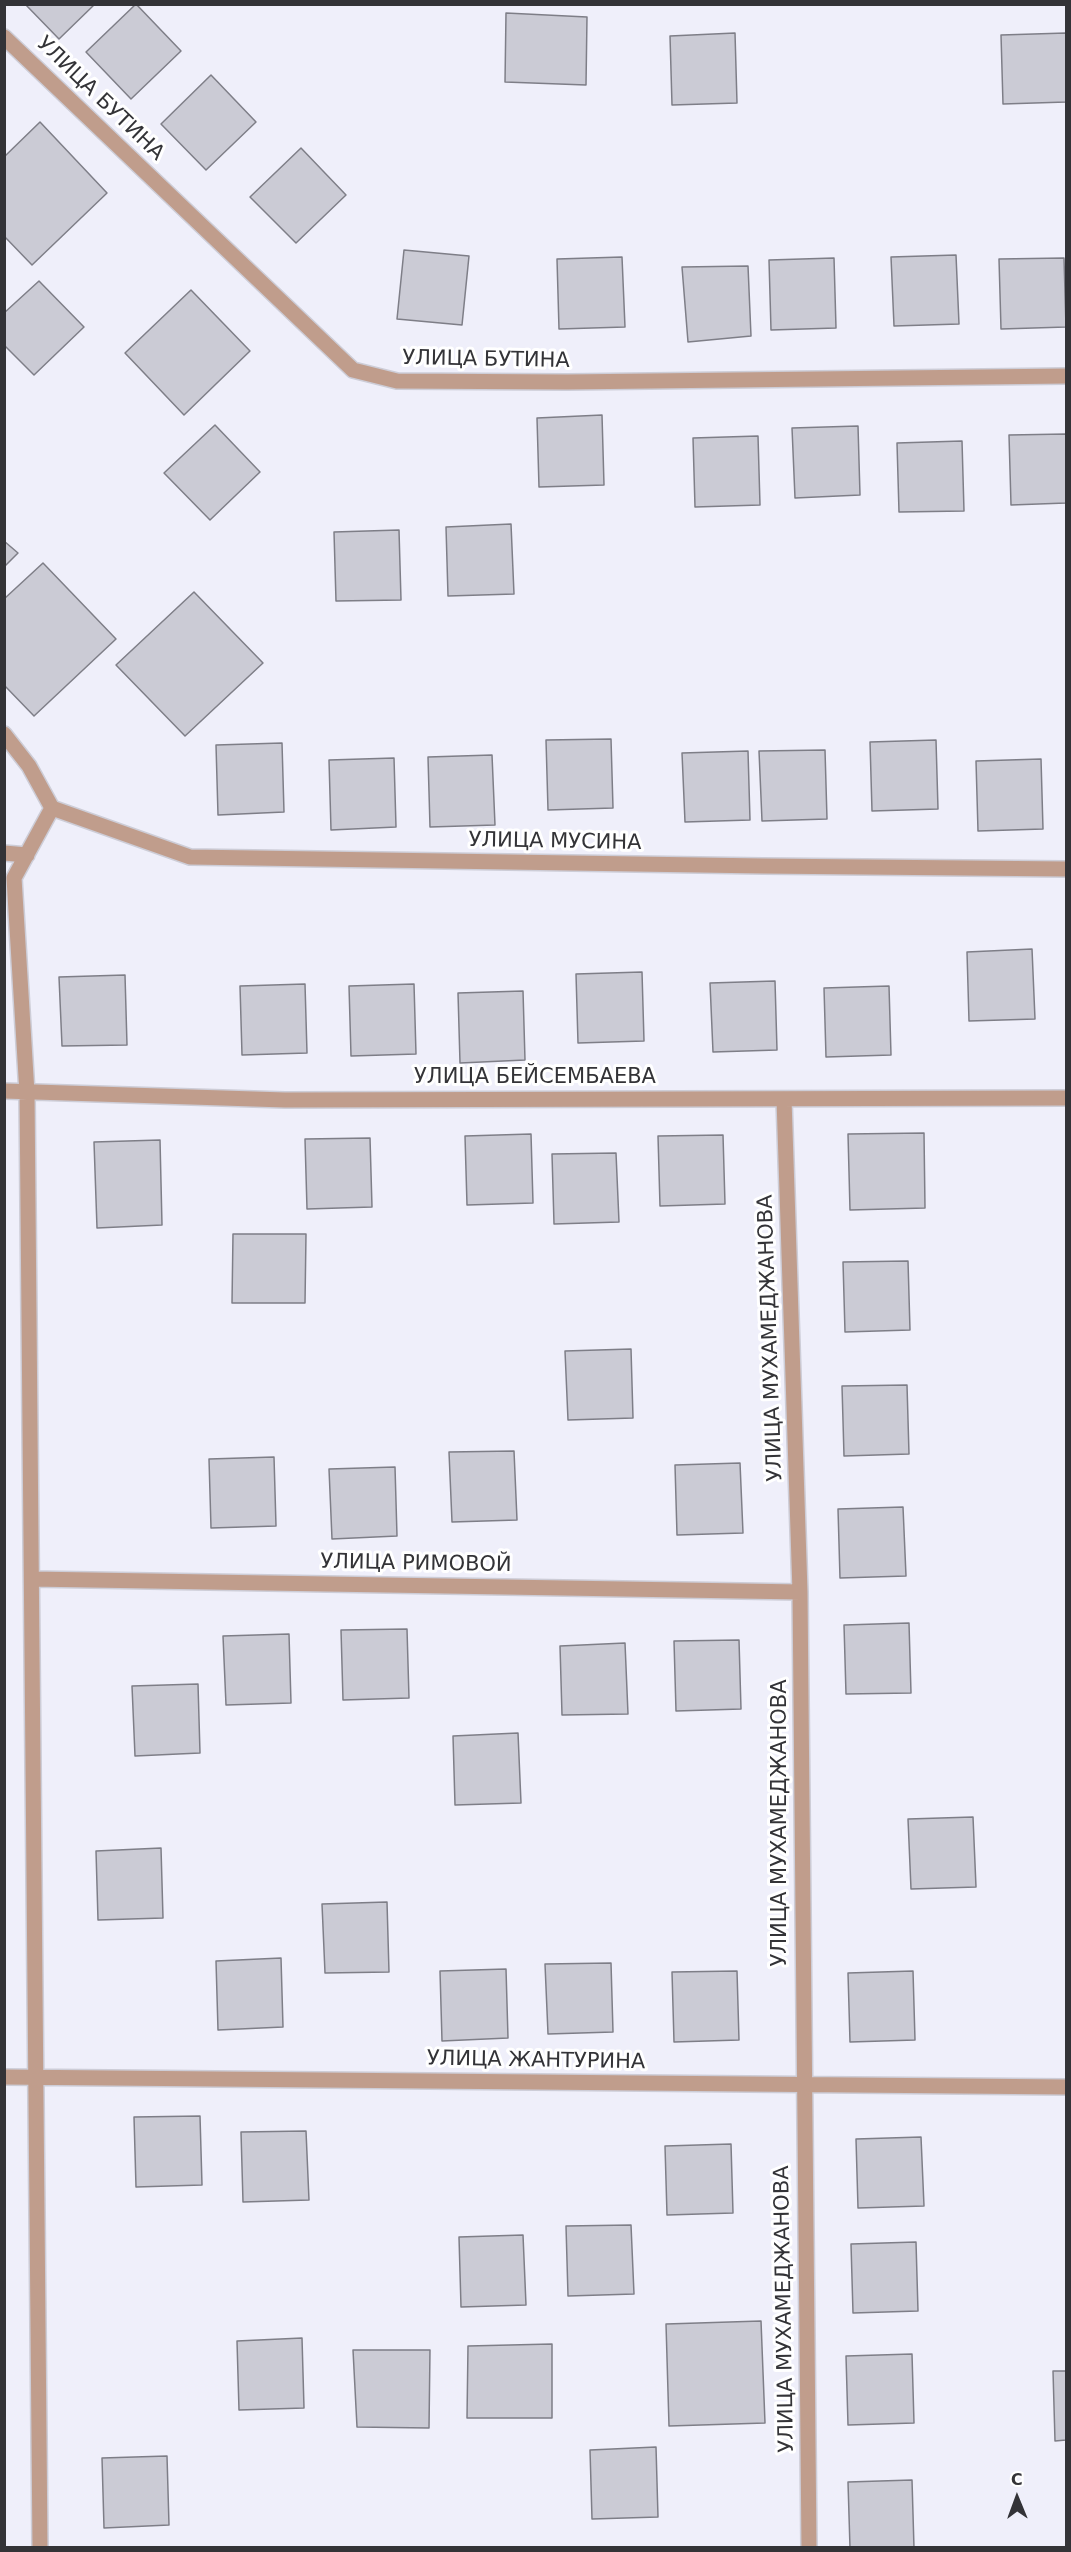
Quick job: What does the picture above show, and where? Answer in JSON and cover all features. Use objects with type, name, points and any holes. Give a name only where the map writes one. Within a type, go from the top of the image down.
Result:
[{"type":"street","name":"УЛИЦА БУТИНА","points":[[4,37],[353,370],[396,381],[567,382],[1066,376]]},
{"type":"street","points":[[4,734],[29,766],[52,807],[14,878],[27,1093],[40,2547]]},
{"type":"street","name":"УЛИЦА МУСИНА","points":[[52,807],[190,856],[740,866],[1066,868]]},
{"type":"street","points":[[4,853],[27,855]]},
{"type":"street","name":"УЛИЦА БЕЙСЕМБАЕВА","points":[[4,1091],[285,1100],[1066,1098]]},
{"type":"street","name":"УЛИЦА МУХАМЕДЖАНОВА","points":[[784,1099],[800,1592],[809,2547]]},
{"type":"street","name":"УЛИЦА РИМОВОЙ","points":[[32,1579],[800,1592]]},
{"type":"street","name":"УЛИЦА ЖАНТУРИНА","points":[[4,2077],[1066,2087]]},
{"type":"building","points":[[25,4],[95,4],[59,39]]},
{"type":"building","points":[[136,4],[181,51],[131,99],[86,52]]},
{"type":"building","points":[[506,13],[587,17],[586,85],[505,82]]},
{"type":"building","points":[[735,33],[737,103],[672,105],[670,36]]},
{"type":"building","points":[[1066,33],[1066,102],[1003,104],[1001,35]]},
{"type":"building","points":[[211,75],[256,122],[206,170],[161,124]]},
{"type":"building","points":[[40,122],[107,193],[32,265],[4,236],[4,157]]},
{"type":"building","points":[[301,148],[346,195],[296,243],[250,197]]},
{"type":"building","points":[[404,250],[469,256],[462,325],[397,319]]},
{"type":"building","points":[[956,255],[959,324],[894,326],[891,257]]},
{"type":"building","points":[[622,257],[625,327],[559,329],[557,259]]},
{"type":"building","points":[[834,258],[836,328],[771,330],[769,260]]},
{"type":"building","points":[[1064,258],[1066,327],[1001,329],[999,259]]},
{"type":"building","points":[[748,266],[751,336],[688,342],[682,267]]},
{"type":"building","points":[[39,281],[84,327],[34,375],[4,345],[4,313]]},
{"type":"building","points":[[191,290],[250,351],[184,415],[125,353]]},
{"type":"building","points":[[602,415],[604,485],[539,487],[537,418]]},
{"type":"building","points":[[215,425],[260,472],[210,520],[164,473]]},
{"type":"building","points":[[858,426],[860,495],[795,498],[792,428]]},
{"type":"building","points":[[1066,434],[1066,503],[1011,505],[1009,435]]},
{"type":"building","points":[[758,436],[760,505],[695,507],[693,438]]},
{"type":"building","points":[[962,441],[964,511],[899,512],[897,443]]},
{"type":"building","points":[[511,524],[514,594],[448,596],[446,527]]},
{"type":"building","points":[[399,530],[401,600],[336,601],[334,532]]},
{"type":"building","points":[[4,541],[18,553],[4,567]]},
{"type":"building","points":[[43,563],[116,639],[34,716],[4,685],[4,599]]},
{"type":"building","points":[[194,592],[263,663],[185,736],[116,665]]},
{"type":"building","points":[[611,739],[613,808],[548,810],[546,740]]},
{"type":"building","points":[[936,740],[938,809],[872,811],[870,742]]},
{"type":"building","points":[[282,743],[284,812],[218,815],[216,745]]},
{"type":"building","points":[[825,750],[827,819],[762,821],[759,751]]},
{"type":"building","points":[[748,751],[750,820],[685,822],[682,753]]},
{"type":"building","points":[[492,755],[495,825],[430,827],[428,757]]},
{"type":"building","points":[[394,758],[396,827],[331,830],[329,760]]},
{"type":"building","points":[[1041,759],[1043,829],[978,831],[976,761]]},
{"type":"building","points":[[1032,949],[1035,1019],[969,1021],[967,952]]},
{"type":"building","points":[[642,972],[644,1041],[578,1043],[576,974]]},
{"type":"building","points":[[125,975],[127,1045],[62,1046],[59,977]]},
{"type":"building","points":[[775,981],[777,1050],[713,1052],[710,983]]},
{"type":"building","points":[[305,984],[307,1053],[242,1055],[240,986]]},
{"type":"building","points":[[414,984],[416,1054],[351,1056],[349,986]]},
{"type":"building","points":[[889,986],[891,1055],[826,1057],[824,988]]},
{"type":"building","points":[[523,991],[525,1060],[460,1063],[458,993]]},
{"type":"building","points":[[924,1133],[925,1208],[850,1210],[848,1134]]},
{"type":"building","points":[[531,1134],[533,1203],[467,1205],[465,1136]]},
{"type":"building","points":[[723,1135],[725,1204],[660,1206],[658,1136]]},
{"type":"building","points":[[370,1138],[372,1207],[307,1209],[305,1139]]},
{"type":"building","points":[[160,1140],[162,1225],[97,1228],[94,1142]]},
{"type":"building","points":[[616,1153],[619,1222],[554,1224],[552,1154]]},
{"type":"building","points":[[233,1234],[306,1234],[305,1303],[232,1303]]},
{"type":"building","points":[[908,1261],[910,1330],[845,1332],[843,1262]]},
{"type":"building","points":[[631,1349],[633,1418],[568,1420],[565,1351]]},
{"type":"building","points":[[907,1385],[909,1454],[844,1456],[842,1386]]},
{"type":"building","points":[[514,1451],[517,1520],[452,1522],[449,1452]]},
{"type":"building","points":[[274,1457],[276,1526],[211,1528],[209,1459]]},
{"type":"building","points":[[740,1463],[743,1533],[677,1535],[675,1465]]},
{"type":"building","points":[[395,1467],[397,1536],[332,1539],[329,1469]]},
{"type":"building","points":[[903,1507],[906,1576],[840,1578],[838,1509]]},
{"type":"building","points":[[909,1623],[911,1693],[846,1694],[844,1625]]},
{"type":"building","points":[[407,1629],[409,1698],[343,1700],[341,1630]]},
{"type":"building","points":[[289,1634],[291,1703],[226,1705],[223,1636]]},
{"type":"building","points":[[739,1640],[741,1709],[676,1711],[674,1641]]},
{"type":"building","points":[[625,1643],[628,1714],[562,1715],[560,1646]]},
{"type":"building","points":[[198,1684],[200,1753],[135,1756],[132,1686]]},
{"type":"building","points":[[518,1733],[521,1803],[455,1805],[453,1736]]},
{"type":"building","points":[[973,1817],[976,1887],[911,1889],[908,1819]]},
{"type":"building","points":[[161,1848],[163,1918],[98,1920],[96,1851]]},
{"type":"building","points":[[387,1902],[389,1972],[325,1973],[322,1904]]},
{"type":"building","points":[[281,1958],[283,2027],[218,2030],[216,1961]]},
{"type":"building","points":[[611,1963],[613,2032],[548,2034],[545,1964]]},
{"type":"building","points":[[506,1969],[508,2038],[442,2041],[440,1971]]},
{"type":"building","points":[[737,1971],[739,2040],[674,2042],[672,1972]]},
{"type":"building","points":[[913,1971],[915,2040],[850,2042],[848,1973]]},
{"type":"building","points":[[200,2116],[202,2185],[136,2187],[134,2117]]},
{"type":"building","points":[[306,2131],[309,2200],[243,2202],[241,2132]]},
{"type":"building","points":[[921,2137],[924,2206],[858,2208],[856,2139]]},
{"type":"building","points":[[731,2144],[733,2213],[667,2215],[665,2146]]},
{"type":"building","points":[[631,2225],[634,2294],[568,2296],[566,2226]]},
{"type":"building","points":[[523,2235],[526,2305],[461,2307],[459,2237]]},
{"type":"building","points":[[916,2242],[918,2311],[853,2313],[851,2244]]},
{"type":"building","points":[[761,2321],[765,2423],[669,2426],[666,2324]]},
{"type":"building","points":[[302,2338],[304,2408],[239,2410],[237,2341]]},
{"type":"building","points":[[552,2344],[552,2418],[467,2418],[468,2346]]},
{"type":"building","points":[[353,2350],[430,2350],[429,2428],[357,2427]]},
{"type":"building","points":[[912,2354],[914,2423],[848,2425],[846,2356]]},
{"type":"building","points":[[1053,2371],[1066,2371],[1066,2440],[1055,2441]]},
{"type":"building","points":[[656,2447],[658,2517],[592,2519],[590,2450]]},
{"type":"building","points":[[167,2456],[169,2525],[104,2528],[102,2458]]},
{"type":"building","points":[[912,2480],[914,2548],[850,2548],[848,2482]]}]
